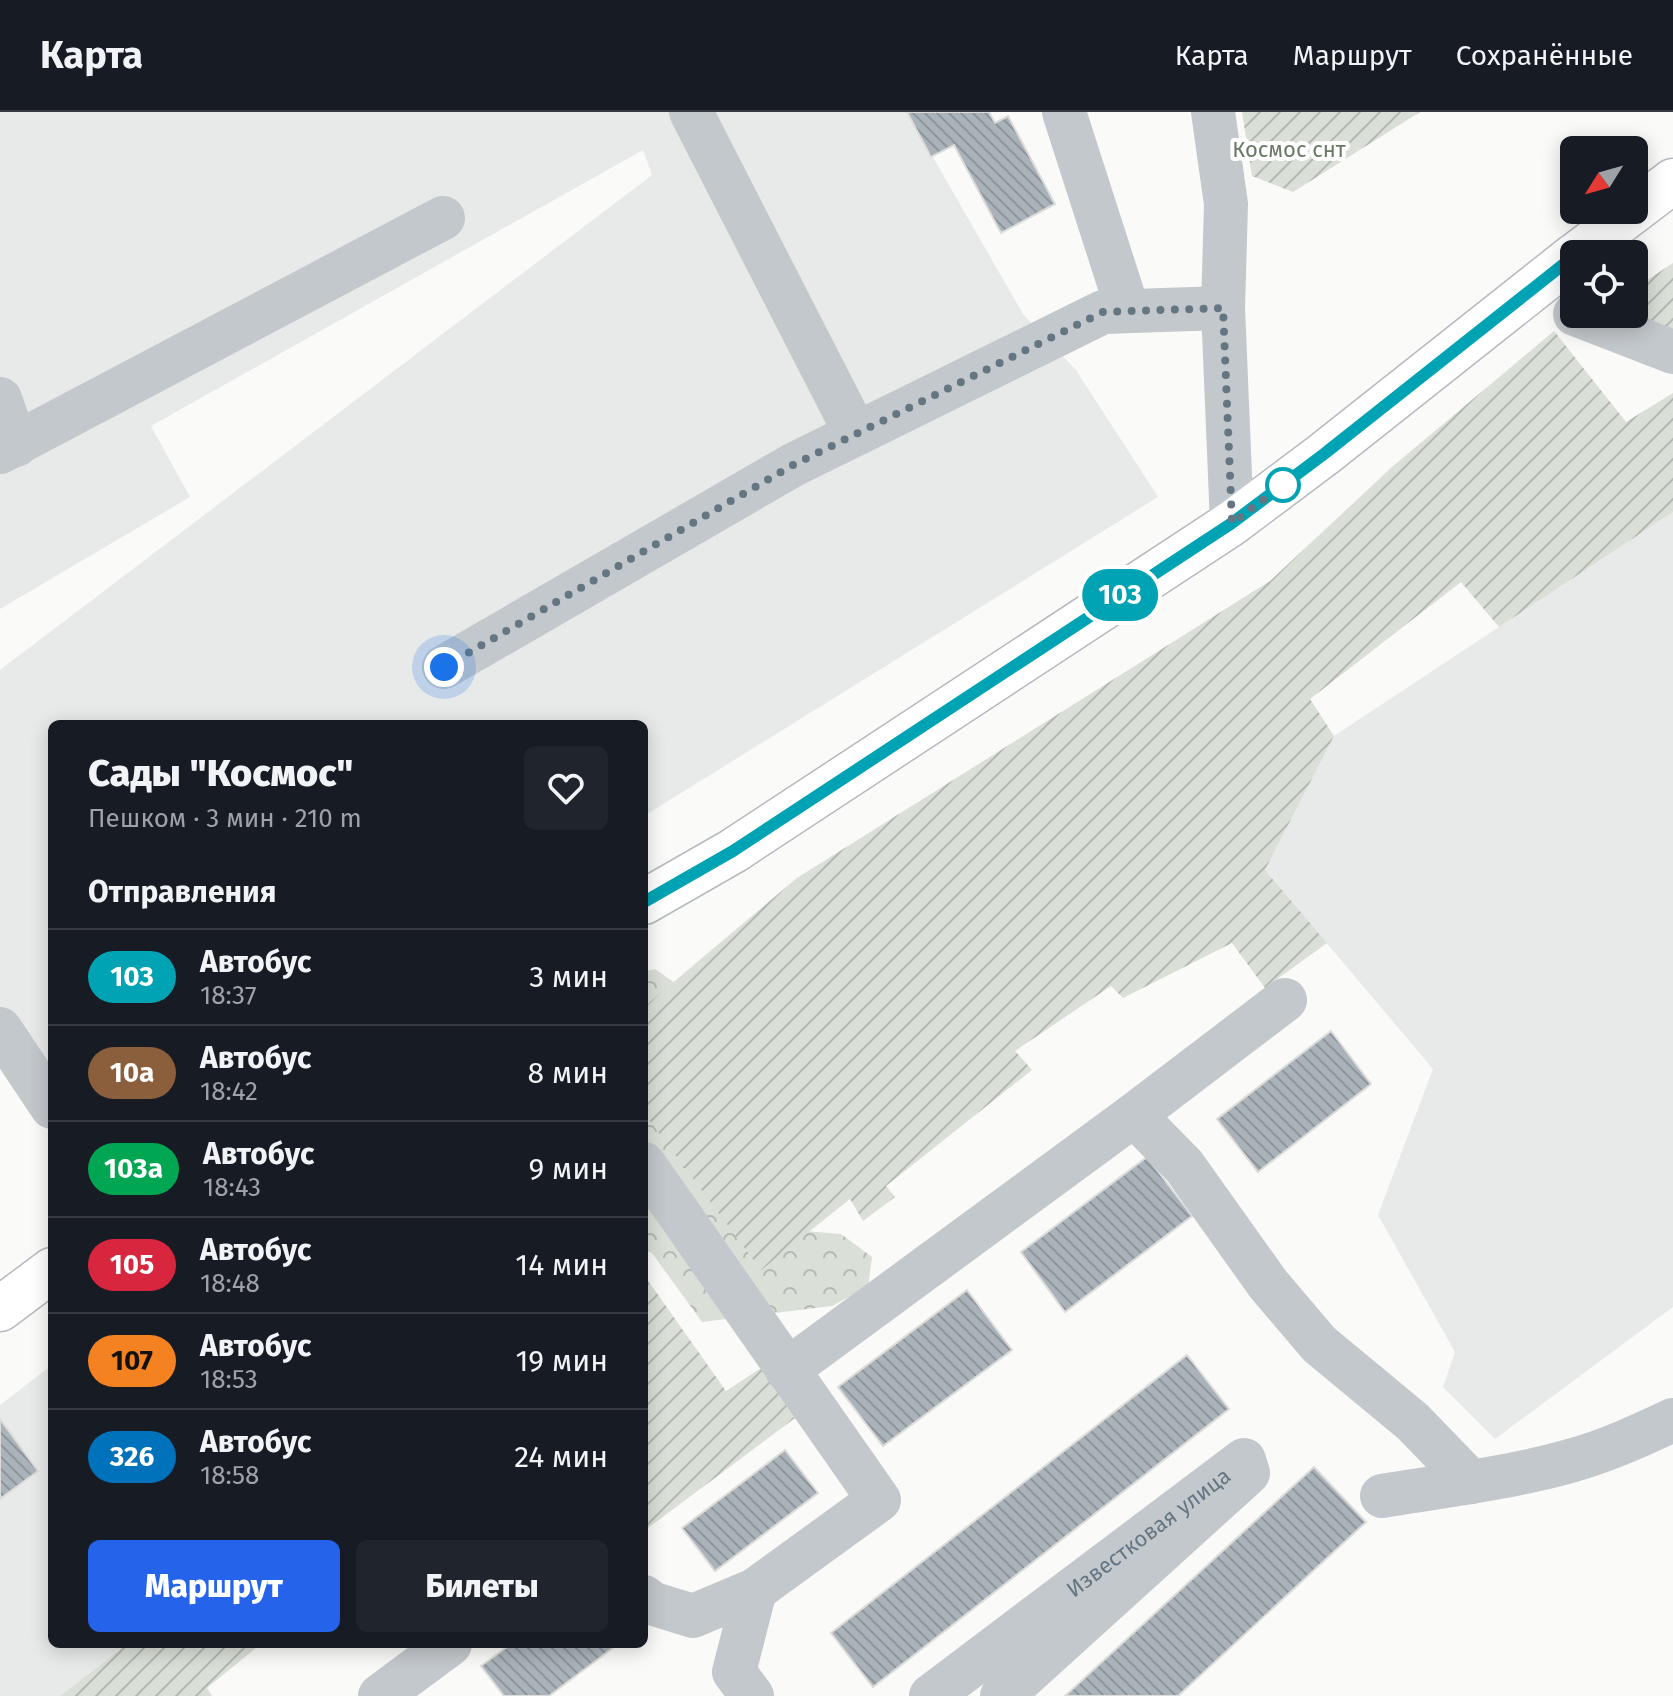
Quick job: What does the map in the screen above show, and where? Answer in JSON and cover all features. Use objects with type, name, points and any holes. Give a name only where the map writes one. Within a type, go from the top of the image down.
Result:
[{"type":"main road","points":[[1596,240],[1673,181]]},
{"type":"main road","points":[[648,900],[733,851],[1232,523],[1560,267]]},
{"type":"main road","points":[[0,1309],[48,1273]]},
{"type":"street","points":[[691,112],[856,434]]},
{"type":"street","points":[[1064,112],[1128,311]]},
{"type":"street","points":[[1213,112],[1226,204],[1223,308],[1232,523]]},
{"type":"street","points":[[0,399],[8,448],[443,218]]},
{"type":"street","points":[[1524,294],[1560,308]]},
{"type":"street","points":[[444,667],[793,465],[1103,312],[1223,308]]},
{"type":"street","points":[[1610,328],[1673,352]]},
{"type":"street","points":[[787,1370],[1285,1000]]},
{"type":"street","points":[[0,1029],[48,1101]]},
{"type":"street","points":[[1134,1115],[1184,1166],[1268,1284],[1319,1344],[1413,1422],[1471,1482]]},
{"type":"street","points":[[648,1170],[879,1500],[755,1590],[693,1616],[648,1600]]},
{"type":"street","points":[[1382,1496],[1471,1482],[1569,1461],[1630,1441],[1673,1420]]},
{"type":"street","name":"Известковая улица","points":[[931,1696],[1244,1460],[1248,1473],[1002,1696]]},
{"type":"street","points":[[752,1696],[734,1672],[755,1590]]},
{"type":"street","points":[[380,1696],[445,1648]]},
{"type":"shaded area","points":[[0,112],[907,112],[1023,314],[1076,370],[1158,497],[648,814],[648,720],[48,720],[48,1086],[0,1020],[0,670],[652,175],[643,150],[151,426],[190,497],[0,609]]},
{"type":"shaded area","points":[[1673,512],[1673,1307],[1495,1439],[1443,1387],[1455,1352],[1378,1215],[1433,1069],[1265,870],[1334,736]]},
{"type":"shaded area","points":[[48,1368],[48,1648],[122,1648],[60,1696],[0,1696],[0,1405]]},
{"type":"green space","name":"Космос снт","points":[[1242,112],[1420,112],[1293,192],[1252,176]]},
{"type":"green space","points":[[1673,263],[1673,337],[1648,322],[1648,280]]},
{"type":"green space","points":[[1554,331],[1626,422],[1673,393],[1673,512],[1499,627],[1461,582],[1310,699],[1334,736],[1265,870],[1327,943],[1265,988],[1232,943],[1123,998],[1111,986],[1015,1051],[1032,1070],[886,1186],[895,1197],[863,1221],[850,1199],[761,1270],[648,1118],[648,1004],[797,878],[1270,581],[1392,467]]},
{"type":"green space","points":[[655,969],[693,996],[805,1231],[841,1234],[872,1257],[868,1287],[832,1306],[702,1322],[648,1252],[648,971]]},
{"type":"green space","points":[[648,1281],[726,1391],[761,1368],[795,1418],[648,1528]]},
{"type":"green space","points":[[122,1648],[256,1648],[207,1688],[212,1696],[60,1696]]},
{"type":"building","points":[[907,112],[989,112],[995,123],[1008,116],[1055,204],[1001,233],[954,145],[931,157]]},
{"type":"building","points":[[1331,1031],[1371,1084],[1258,1172],[1217,1119]]},
{"type":"building","points":[[1147,1157],[1192,1216],[1065,1312],[1021,1252]]},
{"type":"building","points":[[967,1290],[1012,1350],[883,1446],[838,1387]]},
{"type":"building","points":[[1187,1355],[1229,1409],[873,1687],[831,1633]]},
{"type":"building","points":[[0,1419],[38,1471],[0,1499]]},
{"type":"building","points":[[785,1450],[818,1493],[715,1571],[682,1528]]},
{"type":"building","points":[[1314,1467],[1366,1522],[1178,1696],[1065,1696]]},
{"type":"building","points":[[506,1648],[613,1648],[549,1696],[504,1696],[481,1666]]},
{"type":"bus line","name":"103","points":[[648,900],[733,851],[1232,523],[1560,267]]},
{"type":"route","points":[[444,667],[793,465],[1103,312],[1223,308],[1232,523],[1283,485]]}]
